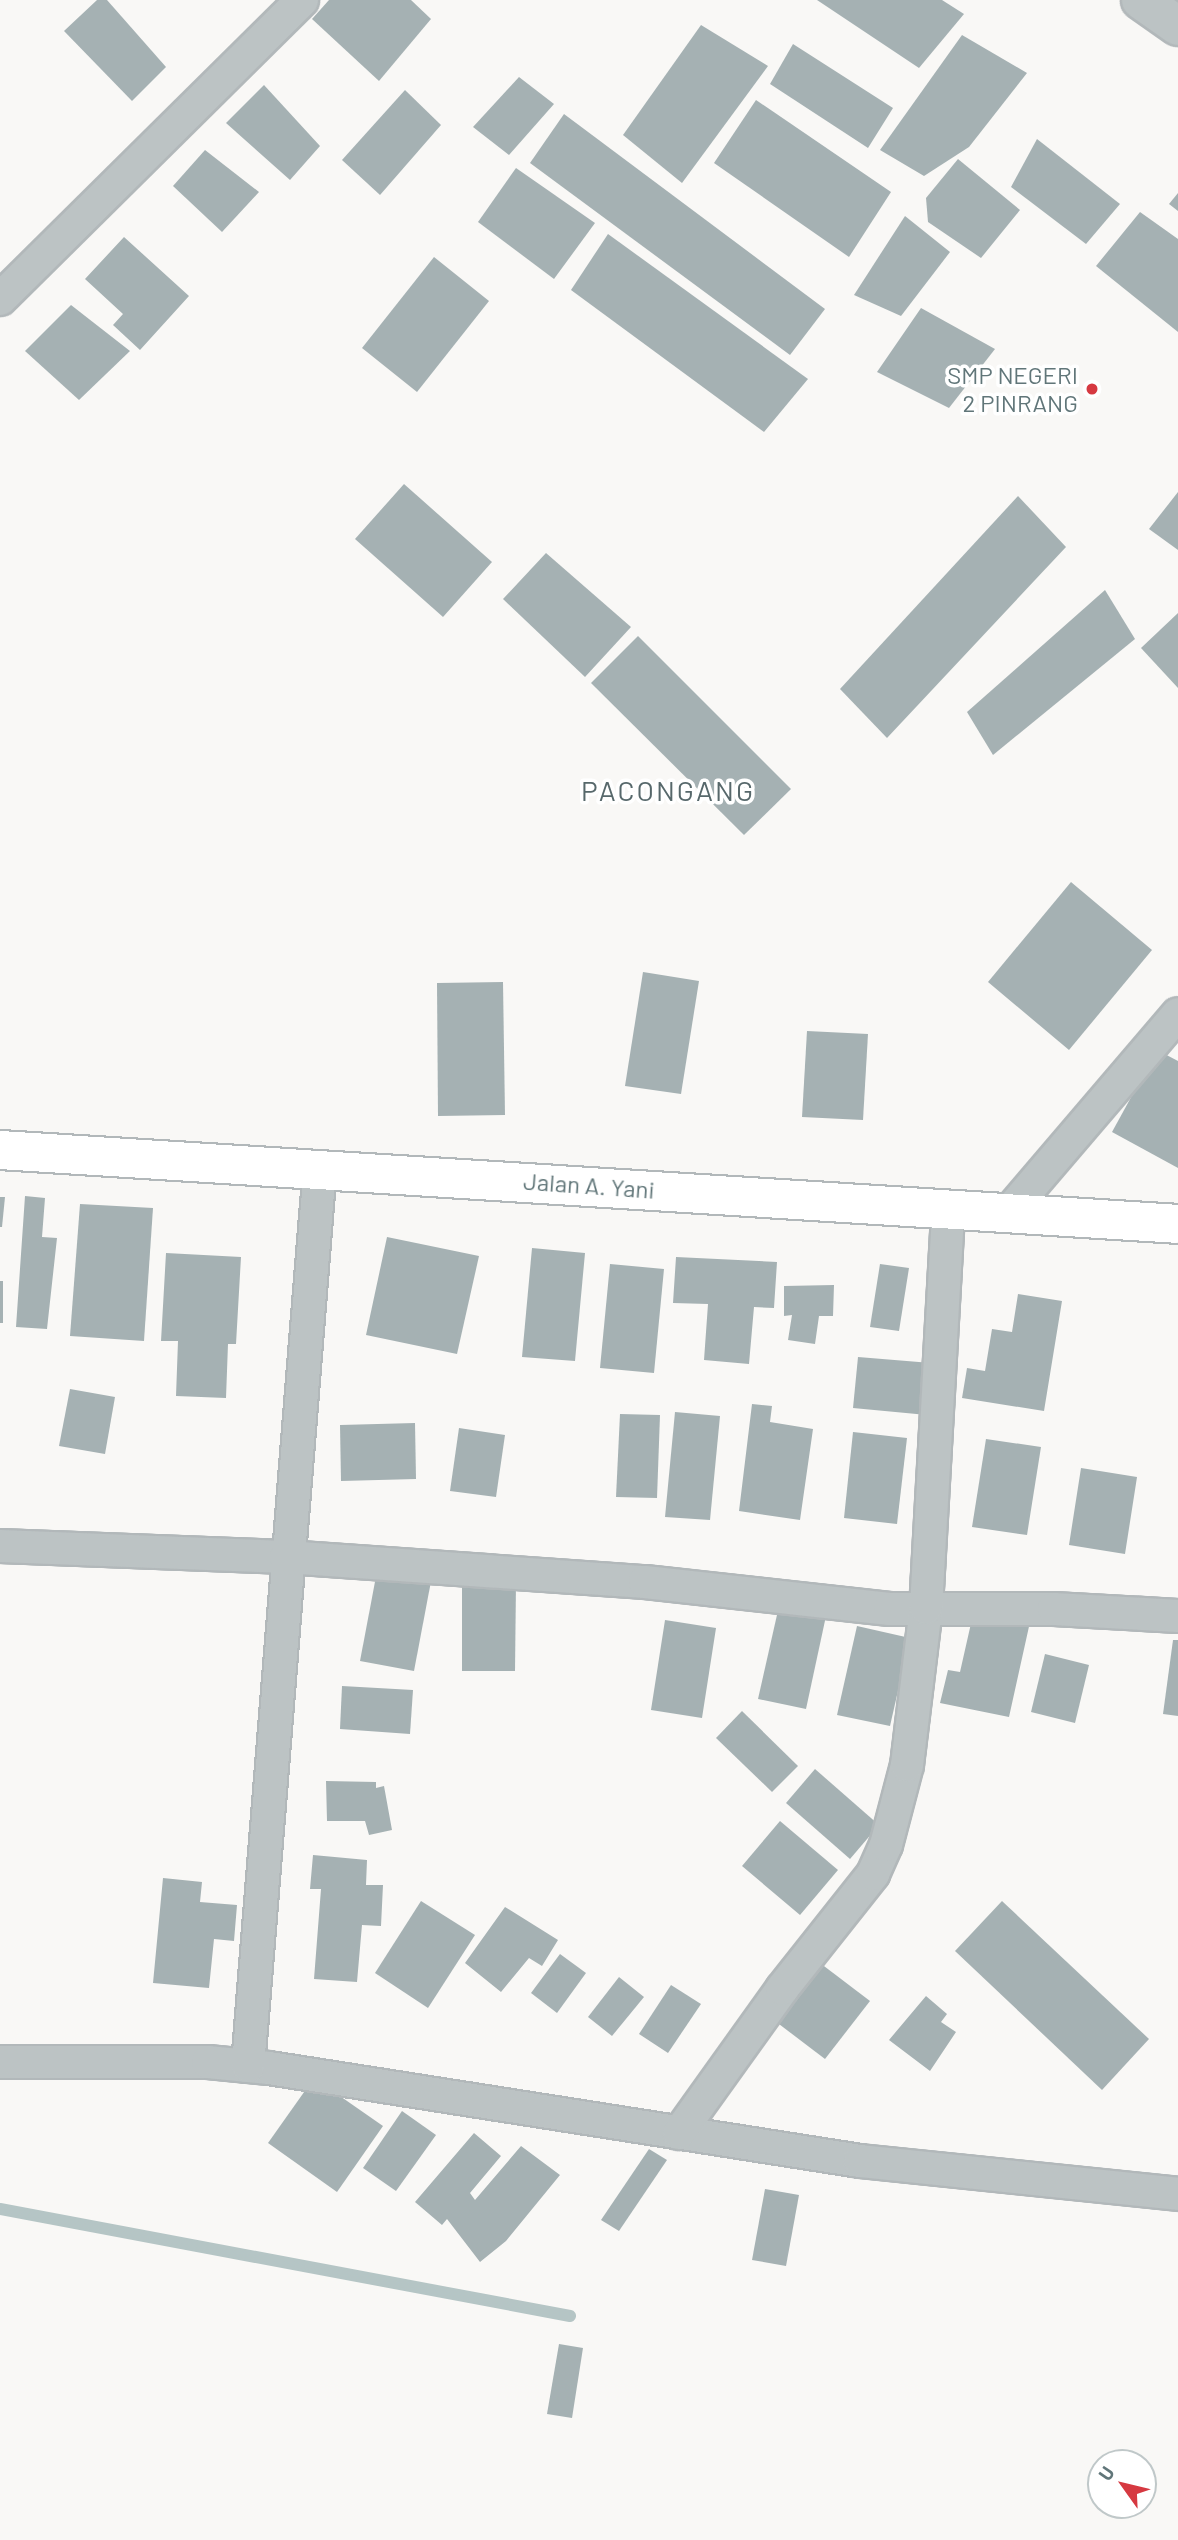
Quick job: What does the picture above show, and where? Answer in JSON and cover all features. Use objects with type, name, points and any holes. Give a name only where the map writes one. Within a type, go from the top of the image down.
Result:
[{"type":"highway","name":"Jalan A. Yani","points":[[0,1150],[320,1167],[1178,1224]]},
{"type":"street","points":[[0,299],[302,0]]},
{"type":"street","points":[[1140,0],[1178,26]]},
{"type":"street","points":[[1009,1212],[1178,1014]]},
{"type":"street","points":[[248,2066],[286,1558],[320,1167]]},
{"type":"street","points":[[679,2133],[782,1989],[878,1866],[907,1765],[926,1608],[948,1210]]},
{"type":"street","points":[[0,1546],[286,1558],[645,1582],[890,1609],[1178,1616]]},
{"type":"street","points":[[0,2062],[248,2066],[860,2161],[1178,2194]]},
{"type":"building","points":[[97,0],[107,0],[166,67],[132,101],[64,31]]},
{"type":"building","points":[[329,0],[411,0],[431,19],[379,81],[312,19]]},
{"type":"building","points":[[817,0],[942,0],[964,14],[919,68]]},
{"type":"building","points":[[701,25],[768,66],[682,183],[623,135]]},
{"type":"building","points":[[962,35],[1027,73],[969,147],[924,176],[880,150]]},
{"type":"building","points":[[793,44],[893,108],[868,148],[770,84]]},
{"type":"building","points":[[519,77],[554,104],[509,155],[473,127]]},
{"type":"building","points":[[264,85],[320,146],[290,180],[226,123]]},
{"type":"building","points":[[405,90],[441,125],[380,195],[342,160]]},
{"type":"building","points":[[756,100],[891,192],[849,257],[714,163]]},
{"type":"building","points":[[564,114],[825,309],[790,355],[530,163]]},
{"type":"building","points":[[1037,139],[1120,204],[1086,244],[1011,187]]},
{"type":"building","points":[[205,150],[259,192],[222,232],[173,186]]},
{"type":"building","points":[[958,159],[1020,210],[981,258],[928,222],[926,198]]},
{"type":"building","points":[[516,168],[595,223],[554,279],[478,222]]},
{"type":"building","points":[[1178,193],[1178,211],[1169,204]]},
{"type":"building","points":[[1140,212],[1178,239],[1178,332],[1096,266]]},
{"type":"building","points":[[905,216],[950,252],[901,316],[854,295]]},
{"type":"building","points":[[608,234],[808,379],[764,432],[571,290]]},
{"type":"building","points":[[124,237],[189,296],[140,350],[113,325],[123,314],[85,279]]},
{"type":"building","points":[[434,257],[489,301],[417,392],[362,348]]},
{"type":"building","points":[[71,305],[130,351],[79,400],[25,351]]},
{"type":"building","points":[[921,308],[995,349],[949,408],[877,372]]},
{"type":"building","points":[[404,484],[492,562],[443,617],[355,539]]},
{"type":"building","points":[[1178,492],[1178,550],[1149,529]]},
{"type":"building","points":[[1018,496],[1066,547],[887,738],[840,689]]},
{"type":"building","points":[[546,553],[631,627],[585,677],[503,599]]},
{"type":"building","points":[[1105,590],[1135,639],[993,755],[967,712]]},
{"type":"building","points":[[1178,613],[1178,688],[1141,648]]},
{"type":"building","points":[[638,636],[791,789],[744,835],[591,683]]},
{"type":"building","points":[[1071,882],[1152,950],[1069,1050],[988,982]]},
{"type":"building","points":[[643,972],[699,981],[681,1094],[625,1086]]},
{"type":"building","points":[[503,982],[505,1115],[438,1116],[437,983]]},
{"type":"building","points":[[807,1031],[868,1034],[863,1120],[802,1117]]},
{"type":"building","points":[[1157,1050],[1178,1061],[1178,1168],[1112,1132]]},
{"type":"building","points":[[25,1196],[45,1198],[42,1237],[57,1238],[47,1329],[16,1327]]},
{"type":"building","points":[[0,1197],[5,1197],[2,1227],[0,1227]]},
{"type":"building","points":[[80,1204],[153,1208],[144,1341],[70,1336]]},
{"type":"building","points":[[387,1237],[479,1256],[457,1354],[366,1335]]},
{"type":"building","points":[[532,1248],[585,1253],[575,1361],[522,1357]]},
{"type":"building","points":[[166,1253],[241,1257],[236,1344],[228,1344],[226,1398],[176,1396],[178,1341],[161,1341]]},
{"type":"building","points":[[676,1257],[777,1262],[774,1308],[754,1307],[749,1364],[704,1360],[708,1304],[673,1303]]},
{"type":"building","points":[[610,1264],[664,1269],[654,1373],[600,1368]]},
{"type":"building","points":[[880,1264],[909,1268],[899,1331],[870,1327]]},
{"type":"building","points":[[0,1281],[3,1281],[3,1323],[0,1323]]},
{"type":"building","points":[[834,1285],[833,1316],[819,1316],[815,1344],[788,1340],[792,1315],[784,1316],[784,1286]]},
{"type":"building","points":[[1018,1294],[1062,1301],[1044,1411],[962,1398],[967,1368],[985,1371],[992,1329],[1012,1332]]},
{"type":"building","points":[[858,1357],[931,1363],[927,1415],[853,1408]]},
{"type":"building","points":[[70,1389],[115,1397],[105,1454],[59,1446]]},
{"type":"building","points":[[752,1404],[772,1406],[770,1422],[813,1429],[800,1520],[739,1511]]},
{"type":"building","points":[[675,1412],[720,1416],[710,1520],[665,1517]]},
{"type":"building","points":[[620,1414],[660,1415],[657,1498],[616,1497]]},
{"type":"building","points":[[415,1423],[416,1479],[341,1481],[340,1425]]},
{"type":"building","points":[[459,1428],[505,1435],[496,1497],[450,1491]]},
{"type":"building","points":[[853,1432],[907,1438],[897,1524],[844,1518]]},
{"type":"building","points":[[986,1439],[1041,1447],[1027,1535],[972,1527]]},
{"type":"building","points":[[1081,1468],[1137,1477],[1125,1554],[1069,1545]]},
{"type":"building","points":[[378,1566],[432,1576],[414,1671],[360,1661]]},
{"type":"building","points":[[462,1582],[516,1582],[515,1671],[462,1671]]},
{"type":"building","points":[[779,1606],[826,1616],[806,1709],[758,1699]]},
{"type":"building","points":[[974,1610],[1030,1622],[1009,1717],[940,1703],[948,1670],[960,1672]]},
{"type":"building","points":[[665,1620],[716,1628],[702,1718],[651,1710]]},
{"type":"building","points":[[857,1626],[910,1638],[890,1726],[837,1715]]},
{"type":"building","points":[[1173,1640],[1178,1640],[1178,1716],[1163,1714]]},
{"type":"building","points":[[1045,1654],[1089,1665],[1075,1723],[1031,1712]]},
{"type":"building","points":[[342,1686],[413,1690],[410,1734],[340,1729]]},
{"type":"building","points":[[742,1711],[798,1766],[772,1792],[716,1738]]},
{"type":"building","points":[[815,1769],[879,1825],[850,1859],[786,1803]]},
{"type":"building","points":[[326,1781],[376,1782],[376,1788],[384,1786],[392,1830],[369,1835],[365,1821],[327,1821]]},
{"type":"building","points":[[780,1821],[838,1870],[800,1915],[742,1866]]},
{"type":"building","points":[[313,1855],[367,1860],[366,1885],[383,1885],[381,1926],[362,1925],[357,1982],[314,1979],[321,1889],[310,1889]]},
{"type":"building","points":[[163,1878],[202,1882],[200,1902],[237,1905],[234,1941],[214,1939],[209,1988],[153,1983]]},
{"type":"building","points":[[421,1901],[475,1935],[428,2008],[375,1973]]},
{"type":"building","points":[[1002,1901],[1149,2039],[1102,2090],[955,1951]]},
{"type":"building","points":[[505,1907],[558,1940],[542,1966],[529,1958],[501,1992],[465,1963]]},
{"type":"building","points":[[560,1954],[586,1973],[557,2013],[531,1993]]},
{"type":"building","points":[[820,1963],[870,2001],[825,2059],[775,2021]]},
{"type":"building","points":[[619,1977],[644,1997],[612,2036],[588,2017]]},
{"type":"building","points":[[671,1985],[701,2004],[668,2053],[639,2034]]},
{"type":"building","points":[[926,1996],[947,2014],[941,2022],[956,2032],[930,2071],[889,2040]]},
{"type":"building","points":[[314,2078],[383,2126],[337,2192],[268,2143]]},
{"type":"building","points":[[402,2111],[436,2135],[396,2191],[363,2168]]},
{"type":"building","points":[[474,2133],[501,2156],[470,2193],[475,2200],[521,2146],[560,2175],[506,2241],[480,2262],[447,2219],[442,2225],[415,2202]]},
{"type":"building","points":[[649,2149],[667,2160],[619,2231],[601,2220]]},
{"type":"building","points":[[765,2189],[799,2195],[786,2266],[752,2260]]},
{"type":"building","points":[[559,2344],[583,2348],[572,2418],[547,2414]]},
{"type":"waterway","points":[[0,2209],[570,2316]]},
{"type":"place","name":"SMP NEGERI 2 PINRANG","points":[[1092,389]]},
{"type":"district","name":"PACONGANG","points":[[668,790]]}]
